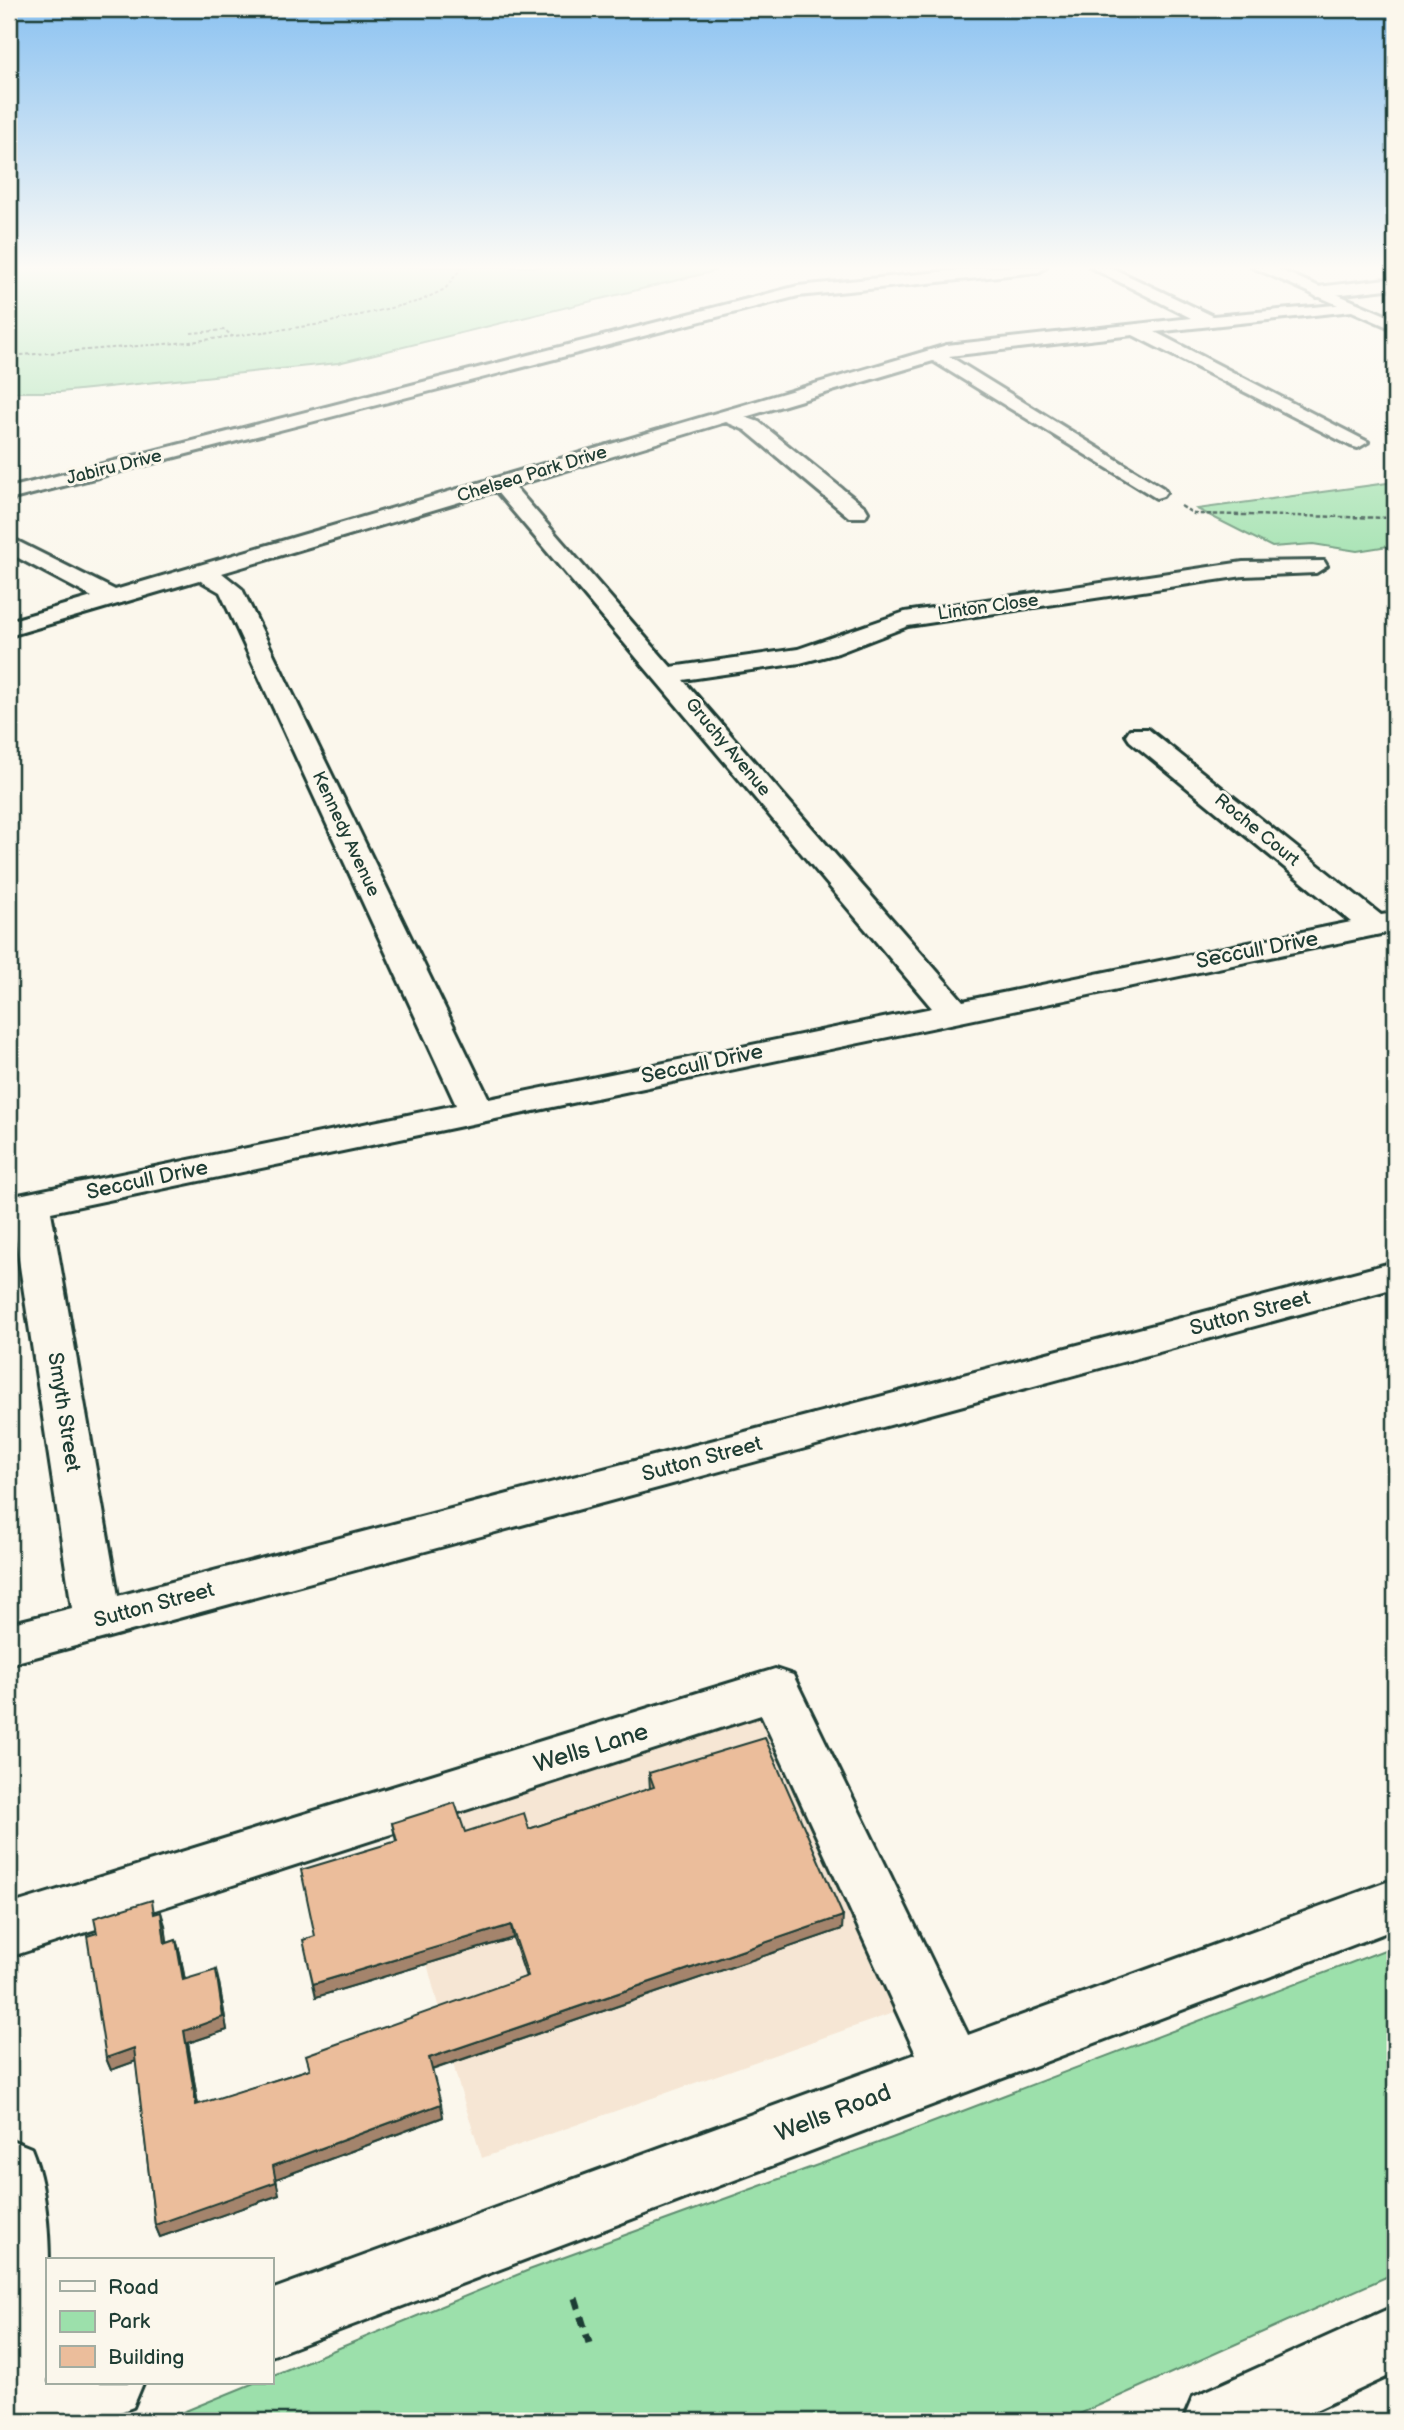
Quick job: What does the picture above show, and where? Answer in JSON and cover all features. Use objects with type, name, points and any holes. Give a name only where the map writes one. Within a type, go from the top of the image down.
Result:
[{"type":"street","name":"Jabiru Drive","points":[[14,489],[444,380]]},
{"type":"street","name":"Chelsea Park Drive","points":[[9,629],[846,380]]},
{"type":"street","points":[[976,380],[1156,492]]},
{"type":"street","points":[[1236,380],[1358,442]]},
{"type":"street","points":[[727,416],[752,426],[857,512]]},
{"type":"street","name":"Gruchy Avenue","points":[[501,484],[953,1012]]},
{"type":"street","points":[[9,544],[112,598]]},
{"type":"street","name":"Linton Close","points":[[667,675],[800,656],[822,650],[877,626],[905,619],[1242,569],[1316,566]]},
{"type":"street","name":"Kennedy Avenue","points":[[201,573],[218,579],[230,589],[477,1111]]},
{"type":"street","name":"Roche Court","points":[[1139,735],[1385,924]]},
{"type":"street","name":"Seccull Drive","points":[[19,1207],[1385,924]]},
{"type":"street","name":"Smyth Street","points":[[19,1207],[97,1621]]},
{"type":"street","name":"Sutton Street","points":[[9,1644],[1395,1275]]},
{"type":"street","name":"Wells Lane","points":[[9,1931],[775,1690],[953,2068]]},
{"type":"street","name":"Wells Road","points":[[273,2322],[1395,1904]]},
{"type":"street","points":[[9,2170],[24,2418],[107,2384]]},
{"type":"street","points":[[1217,2421],[1395,2339]]},
{"type":"path","points":[[1156,492],[1194,513],[1395,518]]},
{"type":"path","points":[[575,2298],[589,2343]]},
{"type":"shaded area","points":[[777,1670],[907,2008],[482,2158],[459,2086],[381,1787]]},
{"type":"green space","points":[[9,380],[171,380],[60,392],[9,392]]},
{"type":"green space","points":[[1395,482],[1395,545],[1357,551],[1313,544],[1272,547],[1197,509]]},
{"type":"green space","points":[[1395,1946],[1395,2273],[1064,2421],[161,2421],[252,2384],[273,2384],[273,2375],[529,2270],[892,2138]]},
{"type":"building","points":[[765,1738],[843,1916],[429,2058],[441,2104],[273,2166],[276,2182],[155,2225],[134,2048],[106,2058],[87,1936],[97,1933],[94,1918],[152,1900],[154,1914],[161,1912],[165,1944],[176,1940],[183,1980],[216,1970],[223,2017],[184,2031],[196,2105],[310,2069],[306,2055],[528,1976],[511,1925],[313,1984],[303,1940],[315,1936],[301,1870],[397,1841],[392,1823],[455,1803],[465,1832],[524,1813],[529,1829],[654,1787],[649,1773]]}]
